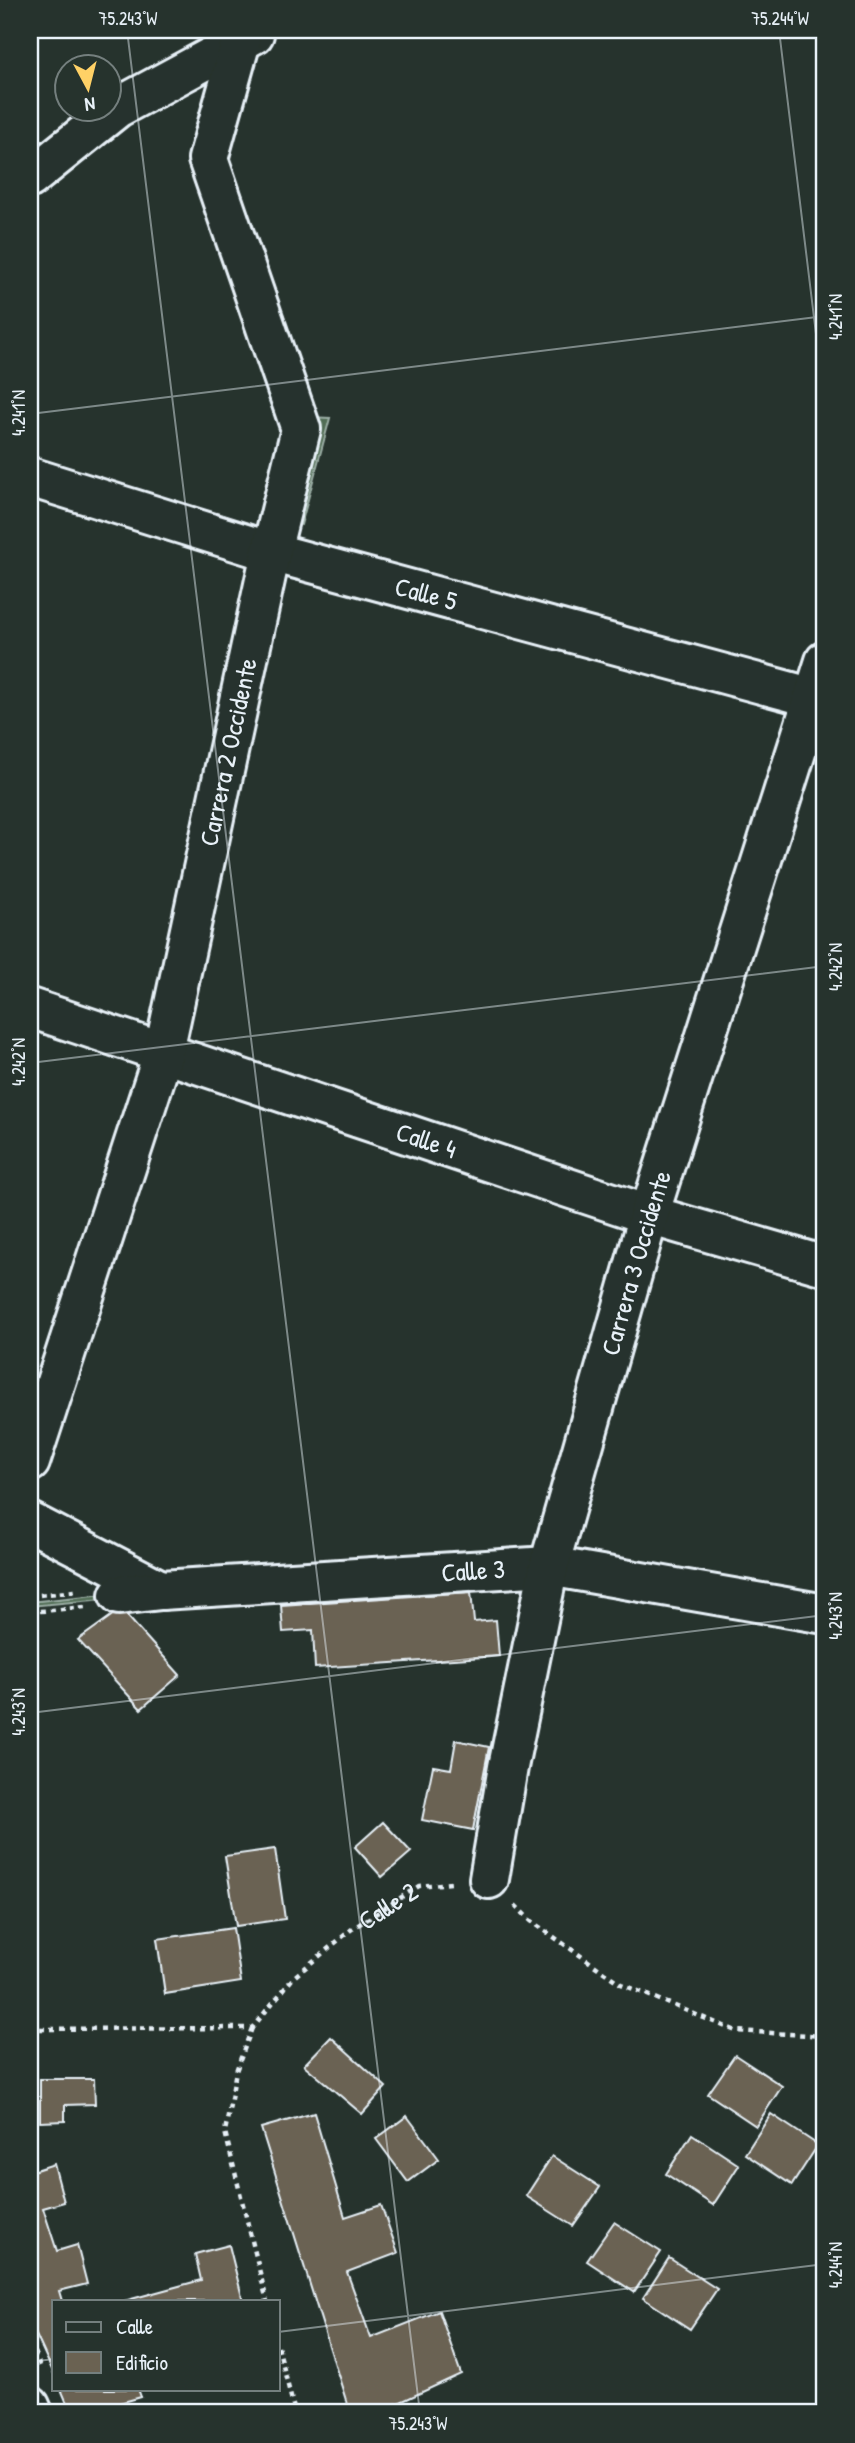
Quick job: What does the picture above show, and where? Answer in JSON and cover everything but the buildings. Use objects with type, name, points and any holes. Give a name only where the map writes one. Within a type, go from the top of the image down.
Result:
[{"type":"street","points":[[30,178],[117,108],[251,35]]},
{"type":"street","name":"Carrera 2 Occidente","points":[[30,1462],[164,1051],[271,552],[301,429],[208,159],[251,35]]},
{"type":"street","name":"Calle 5","points":[[30,477],[271,552],[819,699]]},
{"type":"street","name":"Carrera 3 Occidente","points":[[489,1879],[508,1767],[549,1566],[649,1215],[819,699],[825,661]]},
{"type":"street","name":"Calle 4","points":[[30,1008],[649,1215],[825,1266]]},
{"type":"street","points":[[30,1522],[161,1590]]},
{"type":"street","name":"Calle 3","points":[[119,1595],[161,1590],[549,1566],[825,1614]]},
{"type":"street","points":[[30,2406],[33,2413]]},
{"type":"path","name":"Calle 2","points":[[267,2300],[225,2132],[236,2071],[252,2028],[294,1977],[352,1929],[419,1886],[489,1879]]},
{"type":"path","points":[[489,1879],[531,1921],[621,1984],[736,2031],[825,2036]]},
{"type":"path","points":[[30,2029],[252,2028]]},
{"type":"path","points":[[280,2354],[295,2413]]},
{"type":"green space","points":[[308,417],[330,418],[301,525],[289,520]]},
{"type":"green space","points":[[114,1593],[114,1598],[30,1606],[30,1602]]}]
